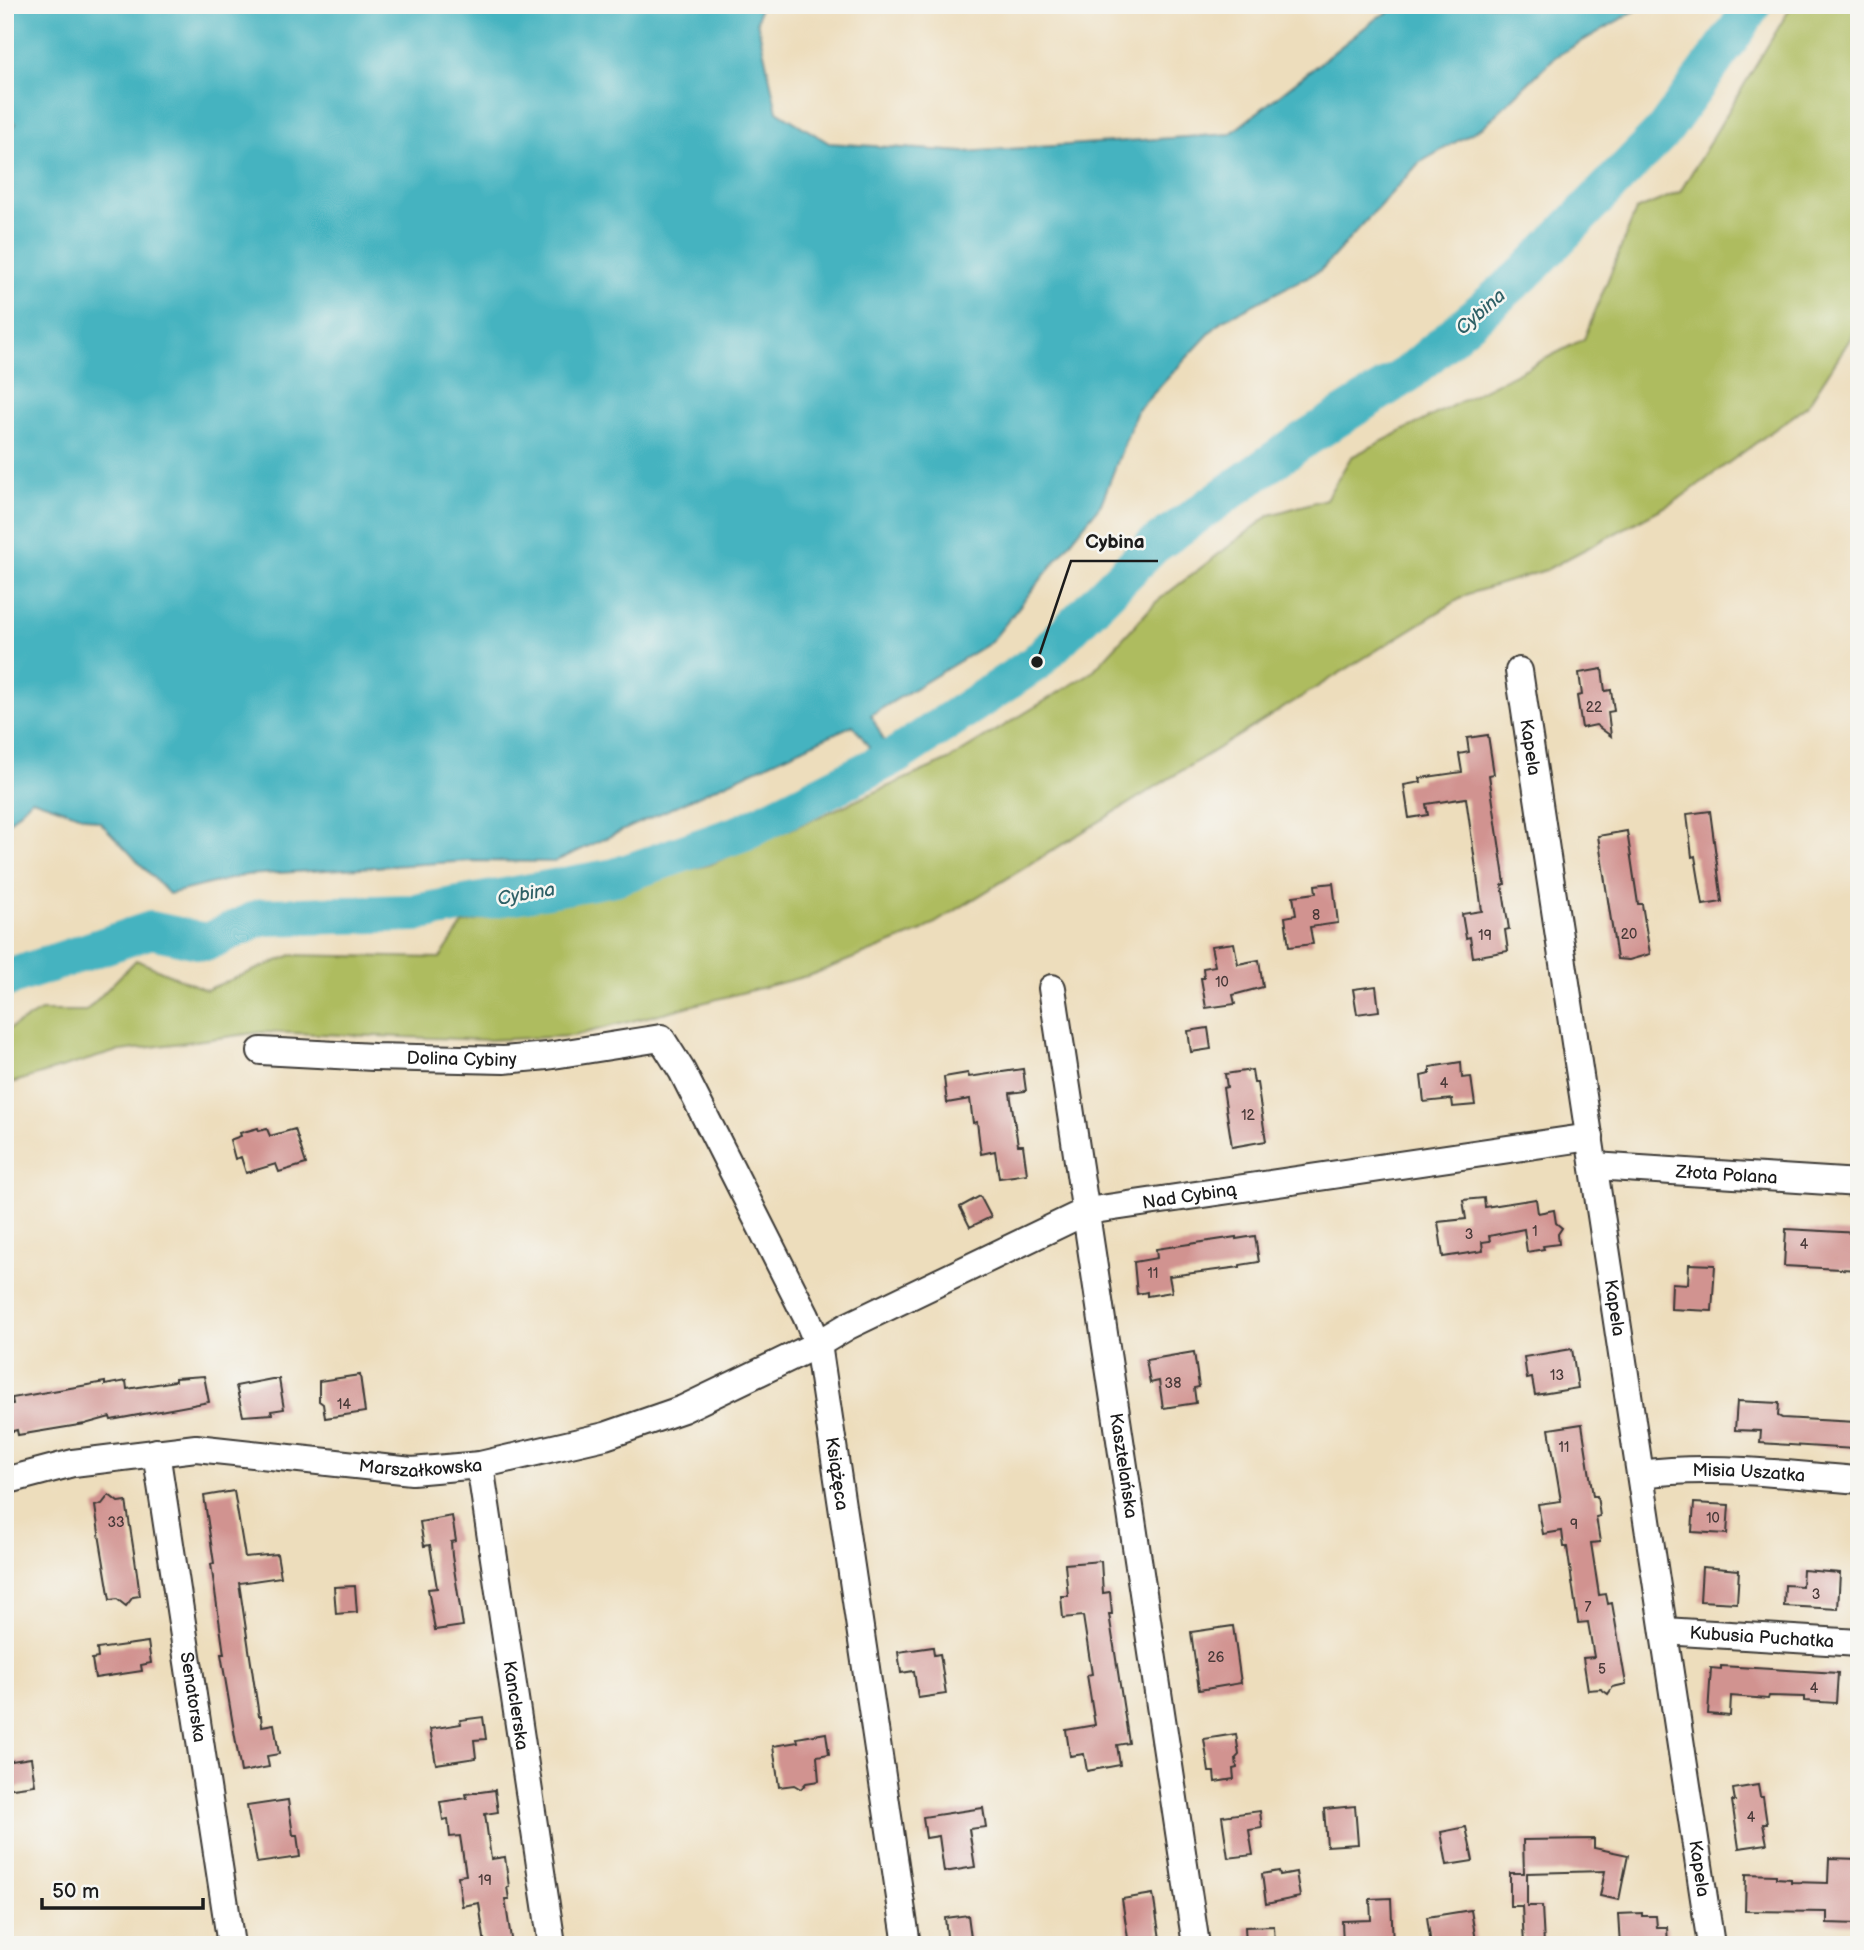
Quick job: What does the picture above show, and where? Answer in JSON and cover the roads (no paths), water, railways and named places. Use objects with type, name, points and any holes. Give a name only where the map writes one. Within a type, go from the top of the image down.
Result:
[{"type":"street","name":"Kapela","points":[[1519,671],[1711,1945]]},
{"type":"street","name":"Kasztelańska","points":[[1052,988],[1196,1945]]},
{"type":"street","name":"Dolina Cybiny","points":[[261,1051],[374,1057],[504,1059],[547,1056],[661,1038]]},
{"type":"street","name":"Książęca","points":[[661,1038],[682,1071],[818,1344],[907,1945]]},
{"type":"street","name":"Nad Cybiną","points":[[818,1344],[848,1326],[1087,1211],[1590,1138]]},
{"type":"street","name":"Złota Polana","points":[[1594,1167],[1859,1184]]},
{"type":"street","name":"Marszałkowska","points":[[5,1481],[73,1463],[196,1448],[412,1471],[480,1465],[605,1436],[683,1409],[818,1344]]},
{"type":"street","name":"Senatorska","points":[[156,1451],[231,1945]]},
{"type":"street","name":"Kanclerska","points":[[480,1465],[552,1945]]},
{"type":"street","name":"Misia Uszatka","points":[[1641,1474],[1668,1470],[1719,1470],[1859,1480]]},
{"type":"street","name":"Kubusia Puchatka","points":[[1664,1631],[1859,1643]]},
{"type":"water","points":[[5,5],[760,5],[757,21],[777,111],[829,143],[964,152],[1230,134],[1378,17],[1404,5],[1645,5],[1555,57],[1484,126],[1419,163],[1321,270],[1221,321],[1137,411],[1101,504],[991,642],[871,715],[885,743],[872,751],[853,725],[554,862],[471,861],[246,875],[169,894],[100,822],[32,799],[5,826],[5,128],[12,128],[16,124],[5,117]]},
{"type":"waterway","name":"Cybina","points":[[5,979],[151,930],[207,942],[262,917],[415,913],[615,877],[744,832],[897,755],[1037,662],[1153,546],[1297,444],[1408,374],[1527,271],[1665,129],[1752,5]]},
{"type":"place","name":"Cybina","points":[[1037,662]]}]
